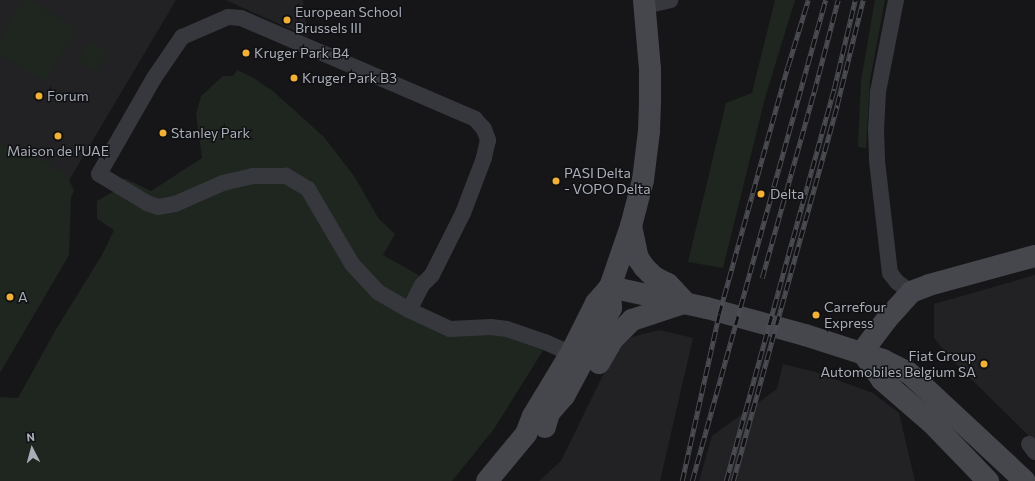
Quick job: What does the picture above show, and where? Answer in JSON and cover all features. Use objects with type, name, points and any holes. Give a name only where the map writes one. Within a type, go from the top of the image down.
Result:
[{"type":"main road","points":[[487,481],[536,430],[564,396],[578,356],[611,308],[610,287],[631,226],[643,180],[649,132],[650,69],[645,3]]},
{"type":"main road","points":[[631,226],[638,258],[644,267],[654,277],[668,284],[686,302]]},
{"type":"main road","points":[[862,352],[887,319],[911,292],[929,285],[1035,256]]},
{"type":"main road","points":[[610,287],[686,302],[805,335],[862,352],[883,360],[909,374],[1025,481]]},
{"type":"main road","points":[[536,430],[558,419],[579,400],[614,336],[632,320],[686,302]]},
{"type":"main road","points":[[862,352],[882,380],[932,424],[988,481]]},
{"type":"street","points":[[645,3],[670,0]]},
{"type":"street","points":[[896,0],[878,92],[876,129],[877,161],[890,273],[897,282],[911,292]]},
{"type":"street","points":[[409,310],[422,285],[432,275],[463,213],[484,158],[488,140],[484,129],[475,119],[241,18],[228,17],[182,38],[154,78],[99,174],[147,203],[158,207],[175,204],[223,182],[253,176],[286,176],[308,189],[352,264],[378,292],[409,310],[450,329],[491,327],[507,329],[578,356]]},
{"type":"shaded area","points":[[0,0],[176,0],[36,236],[0,372]]},
{"type":"shaded area","points":[[23,0],[29,0],[76,28],[45,82],[0,55],[0,40]]},
{"type":"shaded area","name":"European School Brussels III","points":[[226,0],[303,0],[308,37],[230,2]]},
{"type":"shaded area","points":[[775,0],[795,0],[765,98],[723,268],[688,262],[726,103],[752,93]]},
{"type":"shaded area","points":[[875,0],[885,0],[870,80],[866,148],[858,147],[861,81]]},
{"type":"shaded area","points":[[90,40],[109,52],[96,71],[78,60]]},
{"type":"shaded area","points":[[237,70],[252,77],[274,92],[324,137],[354,176],[379,219],[395,234],[383,255],[422,277],[405,300],[395,309],[506,336],[544,349],[494,429],[452,481],[0,481],[0,397],[18,398],[55,331],[102,255],[114,230],[97,219],[97,201],[116,190],[124,178],[151,191],[202,158],[196,114],[201,96],[223,76],[233,76]]},
{"type":"shaded area","points":[[0,144],[27,159],[30,154],[47,164],[51,163],[52,169],[65,172],[74,190],[71,198],[69,255],[0,373]]},
{"type":"shaded area","points":[[1035,275],[1035,442],[953,361],[934,338],[934,304]]},
{"type":"shaded area","points":[[659,330],[693,338],[660,481],[539,481],[561,461],[620,340]]},
{"type":"shaded area","points":[[783,364],[815,372],[873,393],[899,413],[915,481],[699,481],[712,436],[777,389]]},
{"type":"railway","points":[[682,481],[719,314],[788,66],[808,0]]},
{"type":"railway","points":[[692,481],[825,0]]},
{"type":"railway","points":[[762,278],[838,0]]},
{"type":"railway","points":[[726,481],[834,89],[855,0]]},
{"type":"railway","points":[[733,481],[837,105],[863,0]]},
{"type":"place","name":"European School Brussels III","points":[[287,20]]},
{"type":"place","name":"Kruger Park B4","points":[[246,53]]},
{"type":"place","name":"Kruger Park B3","points":[[294,78]]},
{"type":"place","name":"Forum","points":[[39,96]]},
{"type":"place","name":"Stanley Park","points":[[163,133]]},
{"type":"place","name":"Maison de l'UAE","points":[[58,136]]},
{"type":"place","name":"PASI Delta - VOPO Delta","points":[[556,181]]},
{"type":"place","name":"Delta","points":[[761,194]]},
{"type":"place","name":"A","points":[[10,297]]},
{"type":"place","name":"Carrefour Express","points":[[816,315]]},
{"type":"place","name":"Fiat Group Automobiles Belgium SA","points":[[984,364]]}]
